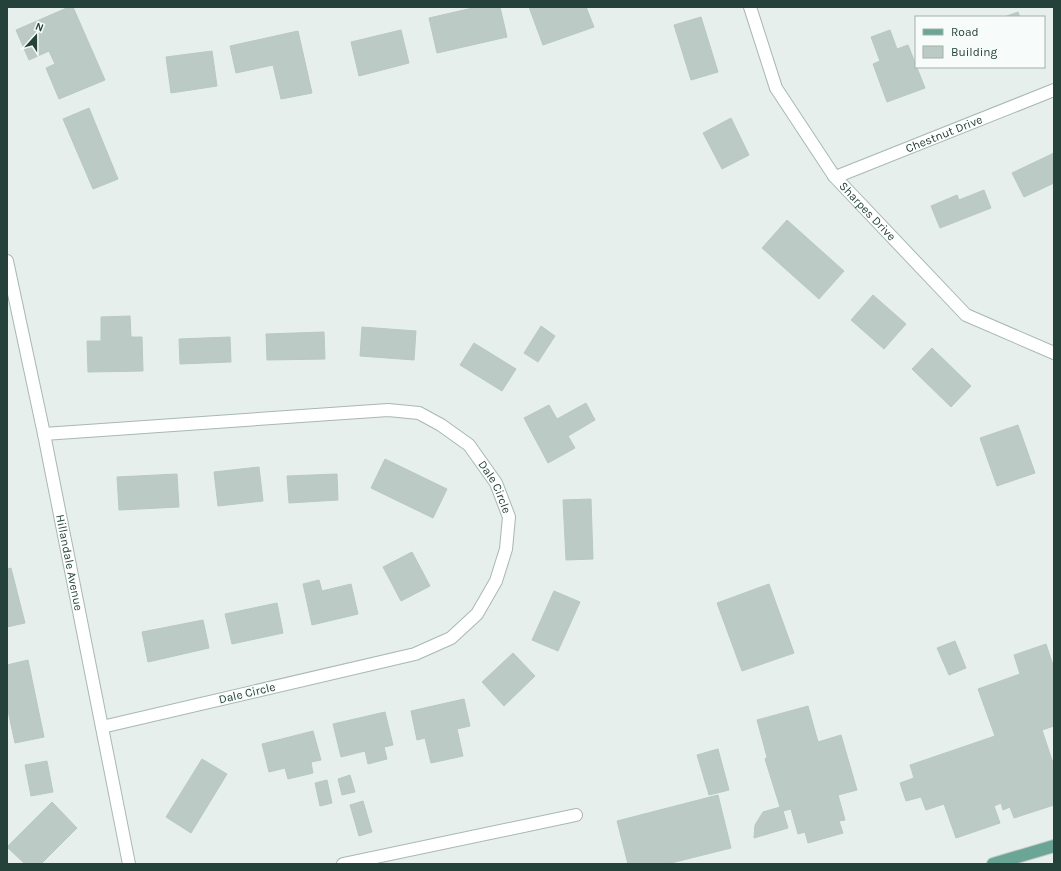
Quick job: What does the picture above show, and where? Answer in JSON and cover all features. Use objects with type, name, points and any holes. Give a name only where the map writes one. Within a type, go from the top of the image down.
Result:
[{"type":"main road","points":[[993,864],[1054,846]]},
{"type":"street","name":"Sharpes Drive","points":[[750,7],[776,88],[834,176],[966,315],[1054,353]]},
{"type":"street","name":"Chestnut Drive","points":[[834,176],[838,176],[1054,90]]},
{"type":"street","name":"Hillandale Avenue","points":[[7,261],[44,434],[129,864]]},
{"type":"street","name":"Dale Circle","points":[[44,434],[388,410],[418,413],[441,425],[469,445],[496,483],[509,517],[506,549],[496,581],[477,614],[451,638],[415,654],[102,726]]},
{"type":"street","points":[[343,864],[576,815]]},
{"type":"building","points":[[69,7],[73,7],[105,80],[59,99],[46,68],[55,64],[49,51],[29,60],[16,30]]},
{"type":"building","points":[[477,7],[500,7],[507,37],[437,53],[429,18]]},
{"type":"building","points":[[529,7],[586,7],[594,27],[543,45]]},
{"type":"building","points":[[1018,12],[1020,16],[1007,16]]},
{"type":"building","points":[[701,17],[718,72],[691,80],[674,25]]},
{"type":"building","points":[[401,30],[409,63],[359,76],[351,42]]},
{"type":"building","points":[[890,30],[897,49],[908,45],[915,63],[915,68],[917,68],[925,88],[887,102],[873,64],[880,61],[871,37]]},
{"type":"building","points":[[298,31],[312,93],[281,99],[273,65],[236,73],[230,46]]},
{"type":"building","points":[[212,51],[217,86],[171,93],[166,57]]},
{"type":"building","points":[[89,108],[118,179],[93,189],[63,119]]},
{"type":"building","points":[[731,118],[749,155],[722,169],[703,133]]},
{"type":"building","points":[[1054,153],[1054,183],[1024,197],[1012,173]]},
{"type":"building","points":[[984,190],[991,208],[940,228],[931,206],[957,195],[959,200]]},
{"type":"building","points":[[787,220],[844,271],[819,299],[762,248]]},
{"type":"building","points":[[873,295],[906,324],[884,349],[851,320]]},
{"type":"building","points":[[130,316],[131,337],[142,337],[143,371],[88,372],[87,341],[101,341],[101,317]]},
{"type":"building","points":[[541,326],[555,336],[538,362],[524,353]]},
{"type":"building","points":[[362,327],[416,331],[414,360],[360,356]]},
{"type":"building","points":[[324,332],[325,359],[267,360],[266,334]]},
{"type":"building","points":[[230,337],[231,362],[180,364],[179,339]]},
{"type":"building","points":[[474,343],[516,369],[502,391],[460,365]]},
{"type":"building","points":[[932,348],[971,386],[951,407],[912,369]]},
{"type":"building","points":[[586,403],[595,420],[568,436],[575,448],[548,463],[524,418],[549,405],[557,419]]},
{"type":"building","points":[[1018,425],[1035,473],[997,486],[980,438]]},
{"type":"building","points":[[385,459],[447,489],[433,518],[371,488]]},
{"type":"building","points":[[259,467],[263,501],[218,506],[214,472]]},
{"type":"building","points":[[177,474],[179,507],[119,510],[117,477]]},
{"type":"building","points":[[337,474],[338,500],[289,503],[287,476]]},
{"type":"building","points":[[591,499],[593,559],[566,560],[563,500]]},
{"type":"building","points":[[412,552],[430,586],[401,601],[383,567]]},
{"type":"building","points":[[11,568],[25,623],[7,627],[7,569]]},
{"type":"building","points":[[319,580],[322,591],[351,584],[358,614],[312,625],[303,584]]},
{"type":"building","points":[[769,584],[794,653],[742,671],[717,603]]},
{"type":"building","points":[[554,591],[580,602],[558,651],[532,640]]},
{"type":"building","points":[[277,603],[283,633],[232,644],[225,614]]},
{"type":"building","points":[[203,620],[209,648],[148,662],[142,632]]},
{"type":"building","points":[[955,641],[966,668],[949,675],[937,648]]},
{"type":"building","points":[[1046,644],[1054,668],[1054,726],[1042,730],[1054,766],[1054,805],[1014,818],[1010,807],[1003,810],[1001,803],[994,806],[1000,823],[956,838],[944,804],[926,810],[921,797],[906,801],[900,783],[914,778],[910,765],[995,736],[978,689],[1020,674],[1014,655]]},
{"type":"building","points":[[513,653],[535,676],[504,706],[482,682]]},
{"type":"building","points":[[28,660],[44,737],[15,743],[7,706],[7,665]]},
{"type":"building","points":[[464,699],[470,726],[457,729],[463,756],[431,763],[425,738],[417,740],[411,711]]},
{"type":"building","points":[[808,706],[818,742],[841,735],[857,790],[838,795],[845,820],[839,821],[843,833],[808,843],[805,832],[798,834],[791,809],[783,811],[788,828],[754,838],[755,825],[763,812],[780,807],[765,759],[767,757],[757,720]]},
{"type":"building","points":[[385,712],[393,745],[384,747],[387,759],[368,764],[365,751],[341,757],[333,724]]},
{"type":"building","points":[[313,731],[321,760],[311,762],[313,773],[288,779],[285,768],[269,772],[262,744]]},
{"type":"building","points":[[718,749],[729,790],[709,795],[697,755]]},
{"type":"building","points":[[202,759],[227,774],[191,833],[166,817]]},
{"type":"building","points":[[47,761],[53,792],[31,796],[25,765]]},
{"type":"building","points":[[350,775],[355,792],[342,795],[338,779]]},
{"type":"building","points":[[327,780],[332,803],[320,806],[315,783]]},
{"type":"building","points":[[718,795],[731,848],[667,864],[628,864],[617,821]]},
{"type":"building","points":[[363,801],[372,832],[359,836],[350,805]]},
{"type":"building","points":[[52,802],[77,828],[41,864],[25,864],[7,847]]}]
